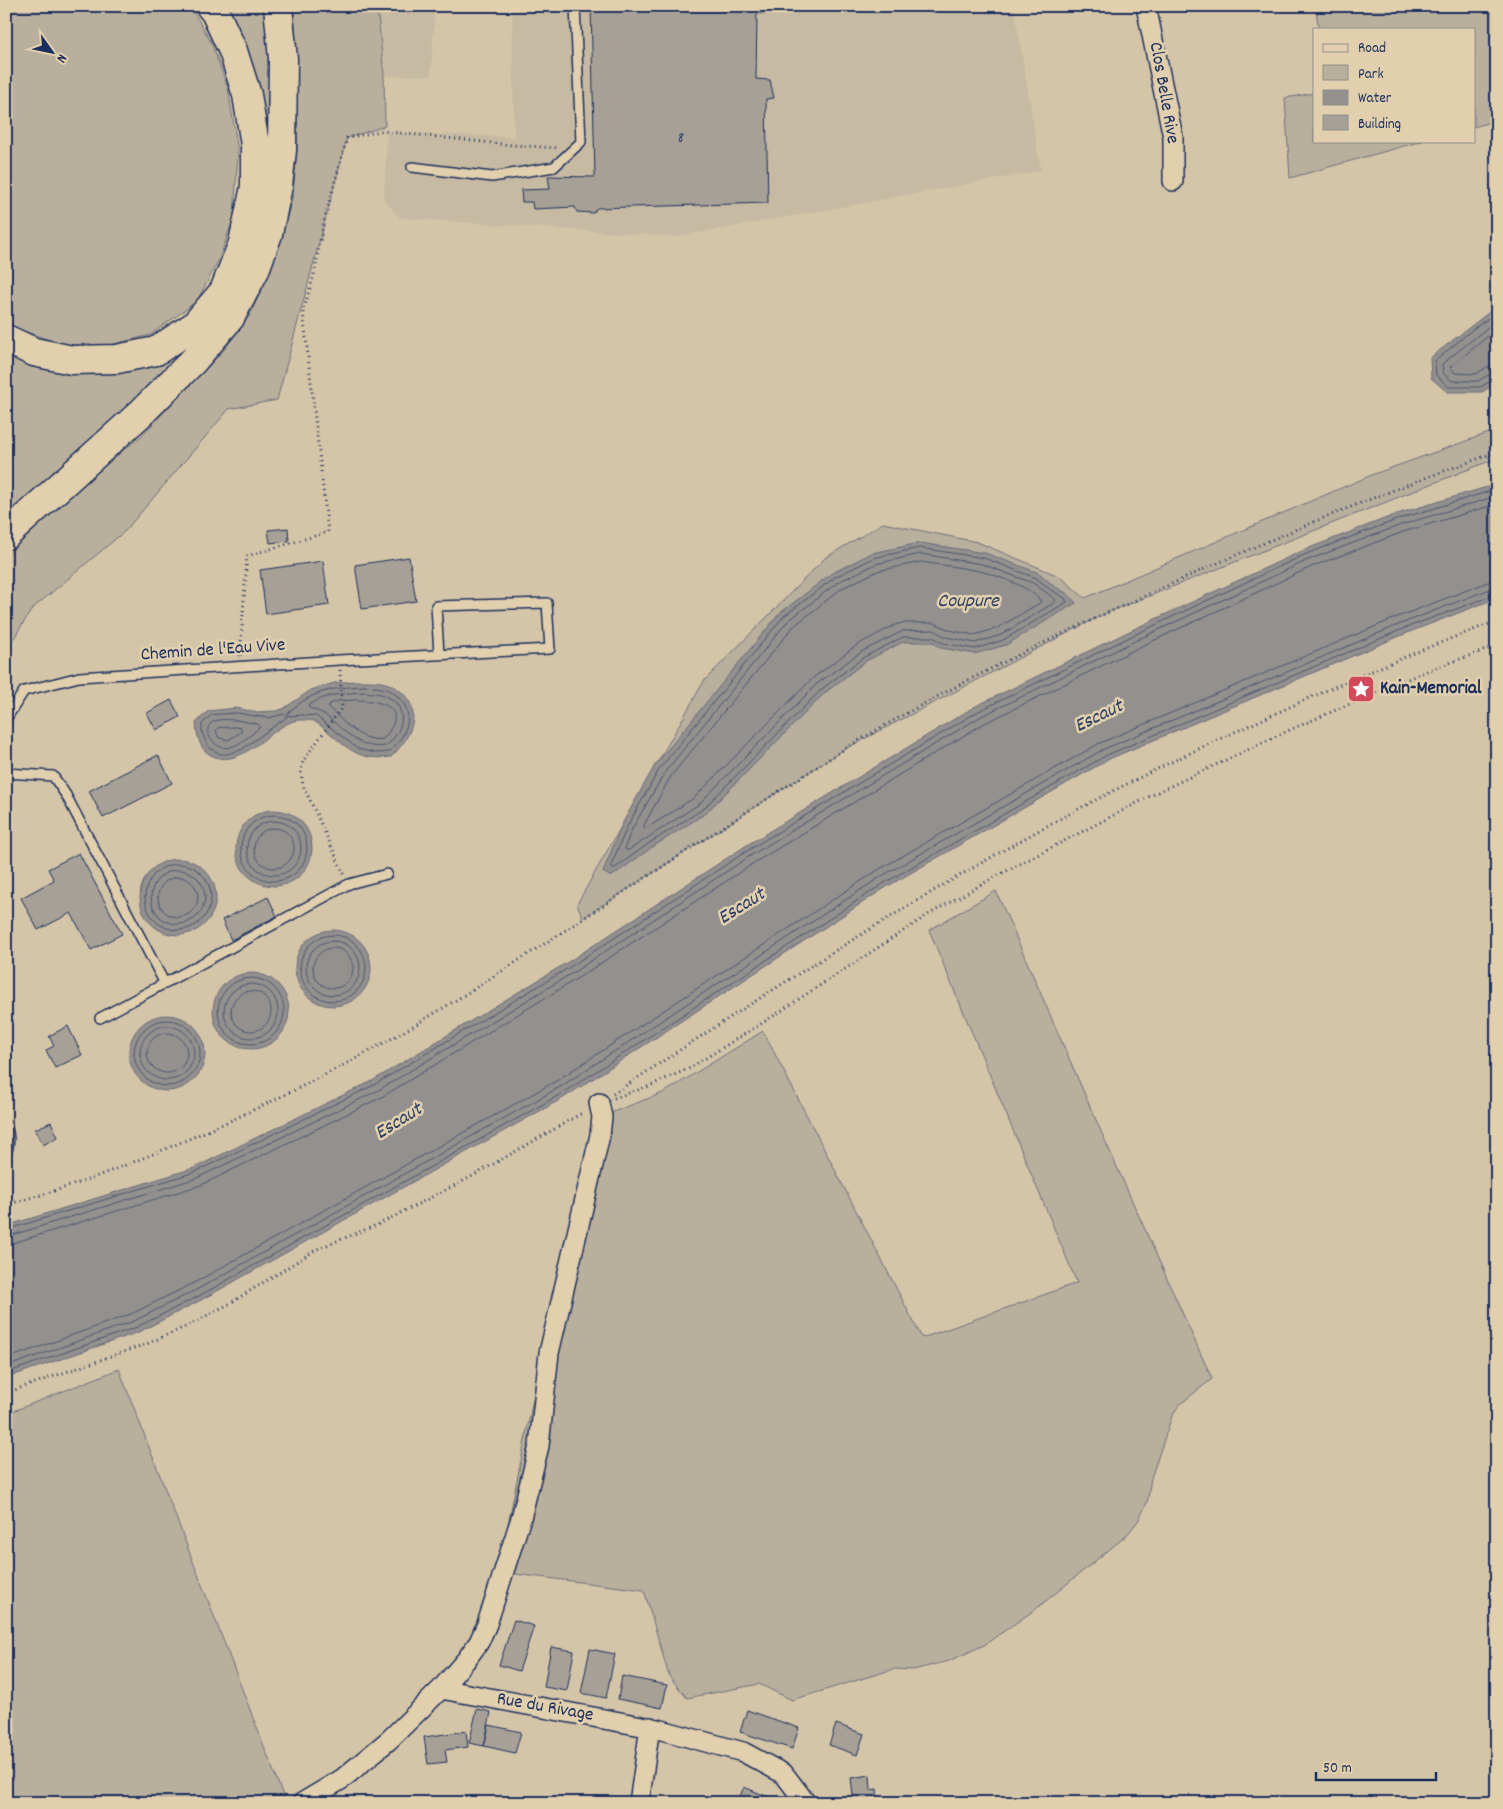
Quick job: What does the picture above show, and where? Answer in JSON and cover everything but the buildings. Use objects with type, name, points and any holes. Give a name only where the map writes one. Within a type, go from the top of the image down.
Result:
[{"type":"highway","points":[[6,340],[34,352],[72,360],[117,359],[156,351],[194,326],[224,291],[243,243],[255,187],[255,145],[247,96],[233,51],[215,12],[210,6]]},
{"type":"highway","points":[[6,535],[141,413],[194,360],[230,318],[255,270],[268,234],[278,186],[282,150],[283,59],[278,6]]},
{"type":"street","name":"Clos Belle Rive","points":[[1146,6],[1173,137],[1173,181]]},
{"type":"street","points":[[302,1803],[342,1779],[389,1740],[441,1689],[466,1660],[482,1636],[522,1518],[539,1446],[549,1354],[600,1135],[602,1117],[599,1103]]},
{"type":"street","name":"Rue du Rivage","points":[[441,1689],[650,1727],[743,1752],[784,1774],[806,1803]]},
{"type":"street","points":[[639,1803],[650,1727]]},
{"type":"lane","points":[[412,167],[492,177],[554,167],[570,153],[581,142],[575,6]]},
{"type":"lane","name":"Chemin de l'Eau Vive","points":[[6,719],[24,691],[79,677],[240,665],[550,649],[547,603],[436,606],[440,654]]},
{"type":"lane","points":[[6,773],[53,776],[66,794],[165,984]]},
{"type":"lane","points":[[100,1018],[349,884],[387,874]]},
{"type":"lane","points":[[6,1125],[9,1131],[10,1142],[6,1154]]},
{"type":"path","points":[[240,665],[247,556],[328,532],[303,312],[314,275],[323,225],[347,138],[381,131],[511,145],[558,148],[570,153]]},
{"type":"path","points":[[6,1205],[83,1181],[190,1138],[321,1076],[439,1010],[546,943],[723,826],[843,750],[928,702],[1025,653],[1104,614],[1275,538],[1428,476],[1497,452]]},
{"type":"path","points":[[599,1103],[851,942],[976,866],[1053,823],[1178,759],[1278,712],[1397,661],[1497,622]]},
{"type":"path","points":[[599,1103],[647,1087],[688,1068],[764,1022],[931,913],[993,878],[1162,790],[1424,672],[1497,646]]},
{"type":"path","points":[[340,674],[342,708],[303,761],[301,771],[303,785],[349,884]]},
{"type":"path","points":[[6,1393],[148,1343],[185,1327],[229,1304],[317,1249],[379,1224],[471,1177],[572,1119]]},
{"type":"shaded area","points":[[377,6],[435,6],[431,76],[384,76]]},
{"type":"shaded area","points":[[512,6],[834,6],[835,11],[897,12],[898,6],[1014,6],[1041,171],[676,237],[400,218],[384,200],[387,132],[514,137]]},
{"type":"green space","points":[[6,6],[190,6],[211,42],[228,88],[238,151],[234,216],[220,257],[197,301],[150,335],[102,347],[61,344],[18,329],[6,322]]},
{"type":"green space","points":[[218,6],[266,6],[272,107],[271,161],[265,210],[252,250],[231,302],[214,325],[140,403],[6,522],[6,352],[49,367],[75,371],[101,371],[125,367],[148,360],[170,350],[190,337],[207,321],[223,303],[237,281],[249,255],[256,230],[263,179],[263,138],[256,99],[244,58]]},
{"type":"green space","points":[[294,6],[377,6],[384,76],[385,126],[347,138],[277,400],[229,409],[125,531],[32,609],[6,651],[6,556],[99,470],[140,437],[224,350],[250,315],[267,277],[281,239],[293,195],[297,150],[297,60]]},
{"type":"green space","points":[[1315,6],[1497,6],[1497,120],[1476,126],[1476,28],[1319,28]]},
{"type":"green space","points":[[1313,93],[1313,142],[1418,142],[1290,178],[1285,98]]},
{"type":"green space","points":[[1497,430],[1497,458],[1104,614],[843,750],[583,918],[577,904],[704,681],[825,558],[883,523],[977,542],[1059,576],[1085,598],[1374,474]]},
{"type":"green space","points":[[996,891],[1212,1379],[1179,1405],[1172,1416],[1151,1478],[1147,1503],[1138,1521],[1126,1536],[1036,1609],[984,1645],[949,1661],[913,1670],[894,1669],[792,1700],[759,1684],[687,1698],[669,1676],[644,1590],[515,1574],[494,1567],[504,1545],[547,1330],[602,1131],[613,1112],[665,1092],[763,1031],[922,1338],[1077,1283],[929,930]]},
{"type":"green space","points":[[119,1369],[285,1801],[283,1803],[6,1803],[6,1414]]},
{"type":"water","points":[[1497,306],[1497,383],[1482,392],[1447,392],[1431,378],[1430,358]]},
{"type":"water","name":"Escaut","points":[[1497,484],[1497,598],[1407,633],[1109,759],[888,886],[565,1097],[201,1300],[139,1332],[6,1378],[6,1226],[194,1168],[372,1081],[568,962],[747,845],[974,707],[1136,628],[1304,550],[1397,514]]},
{"type":"water","name":"Coupure","points":[[920,543],[985,553],[1039,573],[1054,586],[1068,594],[1076,603],[1006,645],[975,654],[941,648],[933,642],[903,642],[866,661],[826,692],[706,813],[651,848],[611,877],[603,872],[622,824],[655,765],[779,614],[832,573],[872,553]]},
{"type":"water","points":[[374,681],[389,684],[403,694],[410,702],[413,711],[413,721],[410,730],[399,749],[391,757],[377,758],[357,753],[314,721],[308,720],[291,722],[281,727],[252,749],[231,758],[220,758],[209,754],[199,741],[196,723],[208,711],[236,708],[255,712],[276,711],[283,709],[311,690],[334,683]]},
{"type":"water","points":[[267,810],[281,810],[295,816],[306,827],[312,841],[309,863],[301,875],[281,886],[267,886],[253,880],[242,869],[236,855],[236,841],[242,827],[253,816]]},
{"type":"water","points":[[171,859],[185,859],[199,865],[210,876],[216,890],[213,912],[205,924],[185,935],[171,935],[157,929],[146,918],[140,904],[140,890],[146,876],[157,865]]},
{"type":"water","points":[[326,930],[340,930],[354,936],[365,947],[371,961],[368,983],[360,995],[340,1006],[326,1006],[312,1000],[301,989],[295,975],[295,961],[301,947],[312,936]]},
{"type":"water","points":[[244,973],[258,973],[272,979],[283,990],[289,1004],[286,1026],[278,1038],[258,1049],[244,1049],[230,1043],[219,1032],[213,1018],[213,1004],[219,990],[230,979]]},
{"type":"water","points":[[160,1015],[174,1015],[188,1021],[199,1032],[205,1046],[202,1068],[194,1080],[174,1091],[160,1091],[146,1085],[135,1074],[129,1060],[129,1046],[135,1032],[146,1021]]},
{"type":"place","name":"Kain-Memorial","points":[[1361,689]]}]
